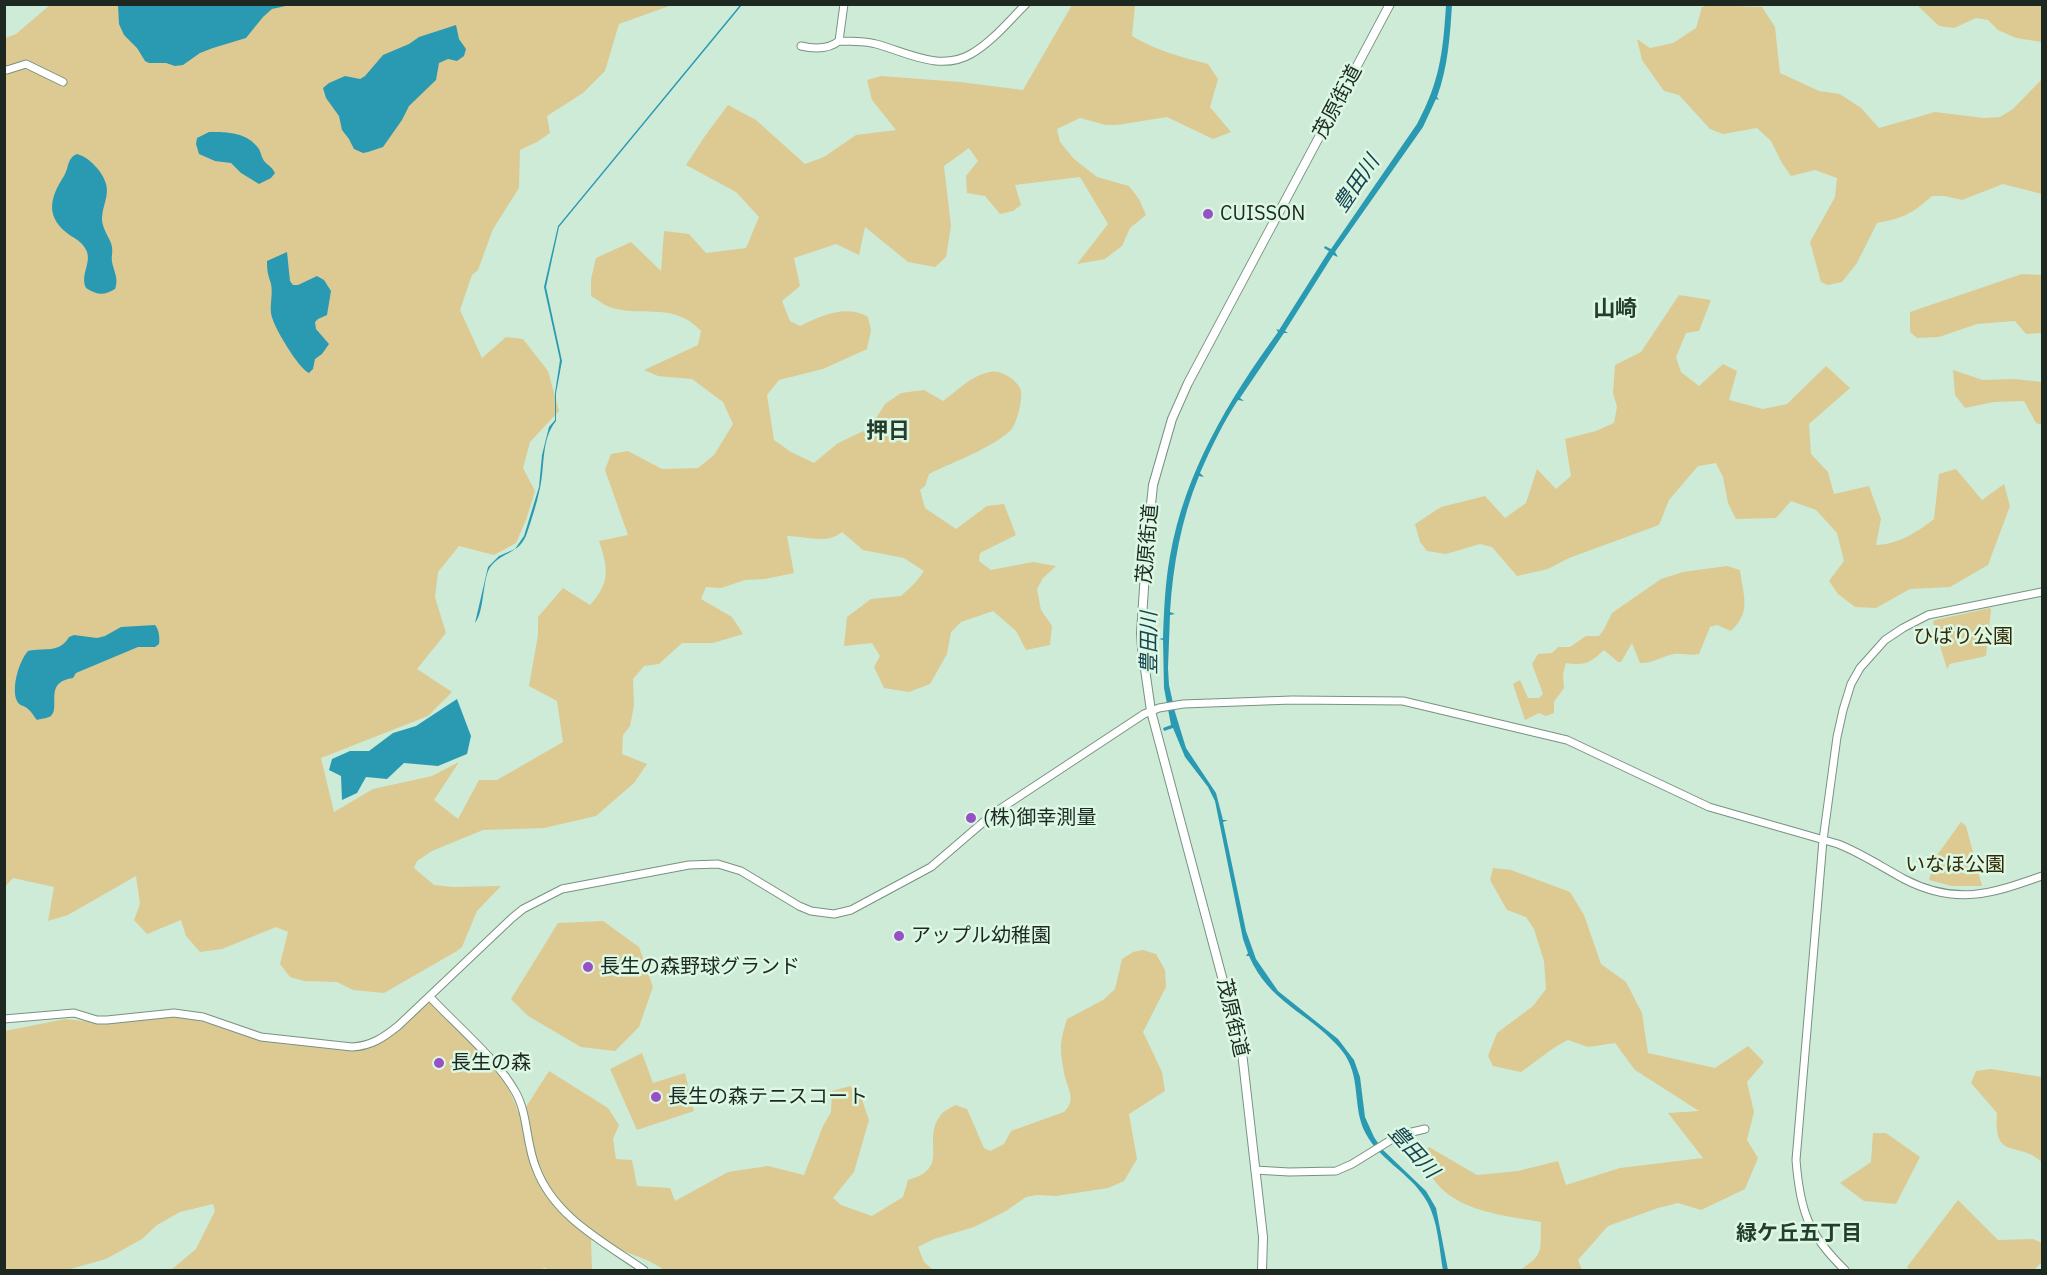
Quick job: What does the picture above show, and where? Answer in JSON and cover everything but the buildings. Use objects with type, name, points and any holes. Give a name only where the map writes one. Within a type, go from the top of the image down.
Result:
[{"type":"main road","name":"茂原街道","points":[[1263,1268],[1263,1237],[1242,1052],[1155,709],[1141,633],[1147,543],[1154,485],[1172,419],[1188,383],[1390,4]]},
{"type":"street","points":[[839,41],[844,4]]},
{"type":"street","points":[[801,46],[811,49],[834,45],[839,41],[874,43],[928,60],[957,60],[969,56],[982,47],[1026,4]]},
{"type":"street","points":[[4,69],[26,64],[63,82]]},
{"type":"street","points":[[1845,1270],[1828,1254],[1805,1214],[1799,1195],[1796,1160],[1823,840],[1843,710],[1851,684],[1860,668],[1875,651],[1903,628],[1928,615],[2043,592]]},
{"type":"street","points":[[4,1019],[67,1013],[107,1020],[174,1013],[203,1017],[261,1037],[352,1047],[364,1046],[386,1036],[523,909],[562,889],[689,865],[718,864],[741,871],[811,911],[834,914],[851,910],[918,876],[945,856],[994,813],[1155,709],[1183,704],[1387,700],[1422,705],[1567,740],[1709,807],[1853,850],[1918,885],[1950,894],[1964,896],[1988,894],[2043,876]]},
{"type":"street","points":[[430,997],[496,1066],[516,1093],[536,1168],[546,1189],[566,1213],[594,1237],[644,1270]]},
{"type":"street","points":[[1255,1170],[1336,1171],[1399,1135],[1425,1129]]},
{"type":"green space","points":[[50,5],[672,5],[619,24],[605,71],[583,93],[547,116],[550,133],[520,150],[519,188],[493,229],[478,270],[472,275],[460,310],[482,358],[506,337],[523,339],[548,371],[559,411],[530,442],[523,468],[535,491],[516,543],[494,555],[459,546],[438,572],[435,597],[446,633],[417,669],[452,692],[428,716],[321,758],[334,812],[373,789],[432,776],[459,762],[434,800],[458,819],[479,780],[497,780],[563,742],[557,701],[529,686],[538,635],[538,617],[563,588],[590,605],[602,589],[606,574],[599,541],[628,535],[605,470],[611,454],[628,451],[662,469],[698,468],[714,455],[733,424],[723,402],[692,379],[658,376],[644,370],[698,345],[701,331],[681,316],[612,308],[591,296],[591,279],[596,258],[631,242],[661,271],[664,231],[689,234],[706,253],[746,248],[759,217],[736,192],[686,165],[728,105],[756,120],[805,164],[824,157],[856,135],[896,130],[872,100],[867,80],[881,76],[1023,90],[1072,5],[1135,5],[1132,36],[1178,56],[1208,64],[1218,79],[1210,107],[1231,132],[1213,139],[1167,117],[1117,125],[1106,125],[1080,118],[1057,129],[1060,142],[1074,159],[1097,177],[1129,186],[1139,199],[1146,215],[1130,228],[1122,246],[1105,259],[1077,264],[1108,224],[1080,177],[1015,185],[1021,205],[1013,211],[1000,214],[985,196],[967,193],[966,176],[978,161],[969,148],[944,166],[951,226],[946,257],[935,267],[908,262],[865,227],[859,255],[836,244],[794,258],[800,286],[782,301],[790,321],[800,326],[825,315],[842,311],[860,313],[868,317],[871,330],[867,349],[823,369],[779,380],[767,395],[774,440],[791,452],[814,463],[838,443],[870,428],[885,404],[901,393],[924,390],[943,401],[976,377],[993,371],[1002,373],[1018,384],[1021,397],[1013,428],[982,450],[929,474],[925,486],[920,490],[925,508],[956,529],[987,506],[1004,504],[1016,535],[980,553],[979,561],[991,570],[1033,562],[1056,566],[1043,578],[1037,589],[1041,610],[1052,626],[1050,645],[1026,650],[1016,631],[993,611],[961,622],[951,632],[947,654],[930,684],[909,692],[884,688],[874,667],[880,656],[872,643],[844,646],[847,617],[871,599],[901,596],[924,571],[904,558],[863,550],[842,532],[823,539],[787,536],[794,573],[765,579],[745,580],[721,588],[706,587],[701,599],[732,617],[743,634],[713,643],[682,643],[659,664],[644,666],[633,679],[634,706],[630,726],[623,735],[622,754],[647,764],[634,783],[596,816],[544,828],[483,830],[432,851],[417,861],[414,868],[434,885],[501,886],[477,911],[462,947],[457,951],[384,993],[353,990],[337,982],[304,981],[290,977],[280,964],[288,932],[276,927],[222,949],[200,952],[186,936],[181,920],[147,934],[134,920],[140,904],[136,876],[68,915],[48,921],[54,887],[13,878],[5,887],[5,38],[16,34]]},
{"type":"green space","points":[[1710,5],[1762,7],[1775,27],[1780,73],[1819,91],[1840,94],[1861,108],[1879,128],[1935,112],[1984,118],[2000,117],[2013,109],[2042,79],[2042,194],[2003,184],[1962,200],[1932,196],[1907,214],[1877,223],[1857,263],[1842,282],[1828,285],[1821,282],[1810,242],[1835,197],[1837,178],[1815,170],[1791,176],[1771,141],[1757,128],[1723,134],[1710,129],[1679,95],[1664,91],[1642,60],[1637,39],[1650,48],[1673,43],[1696,28],[1702,7]]},
{"type":"green space","points":[[1917,5],[2042,5],[2042,42],[2016,38],[1998,30],[1988,20],[1976,18],[1954,28],[1939,26]]},
{"type":"green space","points":[[2022,274],[2042,275],[2042,333],[2026,334],[2015,321],[1977,324],[1939,337],[1917,338],[1910,332],[1910,312]]},
{"type":"green space","points":[[1679,295],[1711,300],[1699,331],[1686,333],[1676,357],[1681,372],[1699,386],[1723,364],[1737,371],[1729,400],[1763,409],[1787,404],[1826,366],[1850,388],[1809,424],[1811,454],[1828,472],[1834,494],[1869,486],[1881,519],[1876,545],[1907,537],[1934,519],[1939,474],[1956,469],[1982,500],[2004,484],[2010,506],[1988,565],[1950,587],[1910,589],[1876,608],[1855,607],[1838,594],[1829,581],[1844,561],[1837,533],[1816,510],[1791,501],[1776,518],[1736,519],[1728,503],[1723,477],[1716,463],[1698,466],[1669,500],[1659,525],[1569,558],[1548,569],[1517,576],[1492,547],[1480,544],[1446,554],[1427,551],[1420,542],[1415,524],[1441,507],[1485,496],[1505,518],[1526,503],[1537,469],[1556,489],[1571,476],[1565,439],[1596,431],[1614,423],[1617,407],[1613,393],[1615,365],[1641,352]]},
{"type":"green space","points":[[1953,370],[1983,380],[2014,379],[2042,382],[2042,425],[2036,423],[2024,401],[1994,402],[1965,408],[1955,395]]},
{"type":"green space","points":[[1727,566],[1740,570],[1744,595],[1742,617],[1731,631],[1717,625],[1710,627],[1699,654],[1674,654],[1640,663],[1632,643],[1621,662],[1604,650],[1587,662],[1566,663],[1563,674],[1564,688],[1554,702],[1554,713],[1546,716],[1539,713],[1525,720],[1513,684],[1520,680],[1528,698],[1539,698],[1543,694],[1532,664],[1538,654],[1552,653],[1558,647],[1570,647],[1586,636],[1599,636],[1612,613],[1661,579],[1683,572]]},
{"type":"green space","name":"ひばり公園","points":[[1990,608],[1986,656],[1950,664],[1947,669],[1933,622]]},
{"type":"green space","name":"いなほ公園","points":[[1961,822],[1966,826],[1982,886],[1952,886],[1929,880],[1935,858]]},
{"type":"green space","points":[[1493,868],[1511,870],[1570,892],[1584,915],[1601,964],[1626,982],[1642,1013],[1648,1053],[1715,1068],[1748,1046],[1764,1062],[1747,1082],[1754,1112],[1747,1140],[1758,1158],[1745,1189],[1701,1210],[1678,1203],[1608,1226],[1578,1260],[1582,1270],[1520,1270],[1534,1260],[1540,1250],[1541,1222],[1505,1216],[1468,1206],[1439,1186],[1429,1172],[1423,1153],[1429,1147],[1477,1175],[1518,1171],[1558,1161],[1566,1185],[1620,1168],[1703,1158],[1668,1113],[1699,1111],[1635,1070],[1615,1043],[1588,1047],[1568,1040],[1521,1072],[1493,1066],[1488,1056],[1497,1033],[1533,1006],[1546,989],[1544,961],[1534,929],[1526,917],[1507,910],[1490,880]]},
{"type":"green space","name":"長生の森野球グランド","points":[[603,921],[639,947],[653,987],[639,1027],[615,1051],[581,1047],[528,1016],[511,999],[558,923]]},
{"type":"green space","points":[[1143,950],[1156,954],[1165,970],[1166,987],[1143,1032],[1162,1072],[1165,1091],[1129,1114],[1137,1159],[1124,1181],[1108,1188],[1056,1196],[1026,1197],[1006,1211],[974,1227],[934,1239],[918,1247],[924,1262],[933,1270],[664,1270],[647,1260],[591,1238],[592,1270],[545,1268],[537,1270],[171,1270],[196,1249],[215,1211],[213,1204],[180,1212],[157,1225],[142,1239],[106,1259],[67,1270],[5,1270],[5,1031],[65,1019],[103,1023],[175,1016],[284,1044],[323,1047],[374,1045],[399,1029],[430,1001],[493,1066],[512,1096],[518,1112],[526,1107],[549,1071],[608,1108],[619,1125],[613,1139],[616,1159],[632,1160],[637,1186],[670,1188],[675,1201],[728,1172],[768,1166],[804,1175],[823,1126],[831,1112],[832,1091],[850,1086],[861,1097],[869,1120],[854,1172],[833,1198],[841,1205],[872,1216],[903,1197],[908,1180],[929,1169],[932,1161],[935,1126],[941,1114],[955,1105],[967,1109],[984,1148],[990,1151],[1004,1144],[1011,1131],[1064,1112],[1071,1099],[1061,1051],[1067,1019],[1103,1000],[1115,989],[1122,959],[1133,952]]},
{"type":"green space","name":"長生の森テニスコート","points":[[642,1053],[653,1083],[685,1073],[694,1111],[637,1130],[610,1069]]},
{"type":"green space","points":[[1991,1069],[2042,1077],[2042,1162],[2024,1152],[2009,1148],[1999,1138],[1997,1113],[1971,1083],[1976,1071]]},
{"type":"green space","points":[[1873,1133],[1886,1133],[1920,1157],[1896,1204],[1864,1201],[1840,1183],[1871,1162]]},
{"type":"green space","points":[[1958,1200],[1998,1240],[2033,1239],[2042,1243],[2042,1262],[2034,1270],[1909,1270],[1907,1267]]},
{"type":"water","points":[[118,4],[290,5],[272,9],[246,38],[200,53],[183,65],[175,66],[145,61],[137,48],[124,35],[119,24]]},
{"type":"water","points":[[742,5],[559,227],[546,287],[562,361],[556,393],[556,421],[548,436],[540,488],[527,533],[516,549],[501,557],[488,571],[480,611],[475,623],[488,567],[499,556],[515,549],[524,536],[539,487],[542,455],[549,427],[555,420],[555,393],[560,360],[544,287],[558,226]]},
{"type":"water","points":[[1446,5],[1452,5],[1446,63],[1437,97],[1439,100],[1436,99],[1423,127],[1335,252],[1338,257],[1333,255],[1285,331],[1288,333],[1284,333],[1240,398],[1244,401],[1238,400],[1200,473],[1204,477],[1199,476],[1193,493],[1183,526],[1173,577],[1170,612],[1175,614],[1170,615],[1168,668],[1175,712],[1186,748],[1216,793],[1223,820],[1228,820],[1223,822],[1246,931],[1256,959],[1278,991],[1338,1039],[1354,1060],[1360,1077],[1365,1117],[1374,1137],[1382,1149],[1426,1191],[1436,1208],[1448,1270],[1443,1270],[1436,1225],[1426,1200],[1411,1181],[1376,1148],[1363,1128],[1354,1076],[1346,1056],[1326,1034],[1267,985],[1249,956],[1246,956],[1248,953],[1243,939],[1215,801],[1208,787],[1185,757],[1173,728],[1164,731],[1163,728],[1171,725],[1164,688],[1163,640],[1159,639],[1163,638],[1170,556],[1186,495],[1198,466],[1242,384],[1329,251],[1324,248],[1325,246],[1331,249],[1417,124],[1431,94],[1439,66]]},
{"type":"water","points":[[456,25],[459,39],[466,49],[464,56],[457,61],[448,59],[439,63],[436,80],[409,106],[383,147],[363,153],[354,149],[342,130],[339,116],[326,98],[323,88],[345,76],[360,79],[383,55],[419,37]]},
{"type":"water","points":[[209,132],[230,133],[249,139],[259,149],[264,161],[275,173],[271,178],[259,184],[241,173],[231,163],[215,161],[199,154],[197,138]]},
{"type":"water","points":[[77,154],[95,166],[102,175],[107,189],[102,220],[111,244],[116,282],[115,289],[104,294],[86,288],[84,279],[88,256],[86,249],[63,229],[53,215],[55,193],[70,161]]},
{"type":"water","points":[[287,252],[290,281],[293,285],[317,276],[324,280],[331,291],[327,315],[315,322],[316,329],[329,344],[315,359],[313,369],[309,373],[299,364],[287,346],[271,313],[272,287],[267,261]]},
{"type":"water","points":[[155,625],[159,644],[155,647],[138,647],[76,673],[73,678],[58,684],[54,695],[54,712],[51,716],[37,720],[29,710],[18,703],[15,696],[17,675],[28,651],[56,648],[74,635],[97,638],[121,627]]},
{"type":"water","points":[[457,699],[471,736],[467,754],[438,766],[404,763],[387,779],[366,777],[357,793],[342,800],[341,776],[329,770],[332,759],[350,751],[369,751],[393,733],[416,726]]},
{"type":"place","name":"CUISSON","points":[[1208,214]]},
{"type":"place","name":"(株)御幸測量","points":[[971,818]]},
{"type":"place","name":"アップル幼稚園","points":[[899,936]]},
{"type":"place","name":"長生の森野球グランド","points":[[588,967]]},
{"type":"place","name":"長生の森","points":[[439,1063]]},
{"type":"place","name":"長生の森テニスコート","points":[[656,1097]]},
{"type":"district","name":"山崎","points":[[1615,310]]},
{"type":"district","name":"押日","points":[[888,432]]},
{"type":"district","name":"緑ケ丘五丁目","points":[[1799,1234]]},
{"type":"water label","name":"豊田川","points":[[1357,184]]},
{"type":"water label","name":"豊田川","points":[[1150,643]]},
{"type":"water label","name":"豊田川","points":[[1413,1152]]}]
